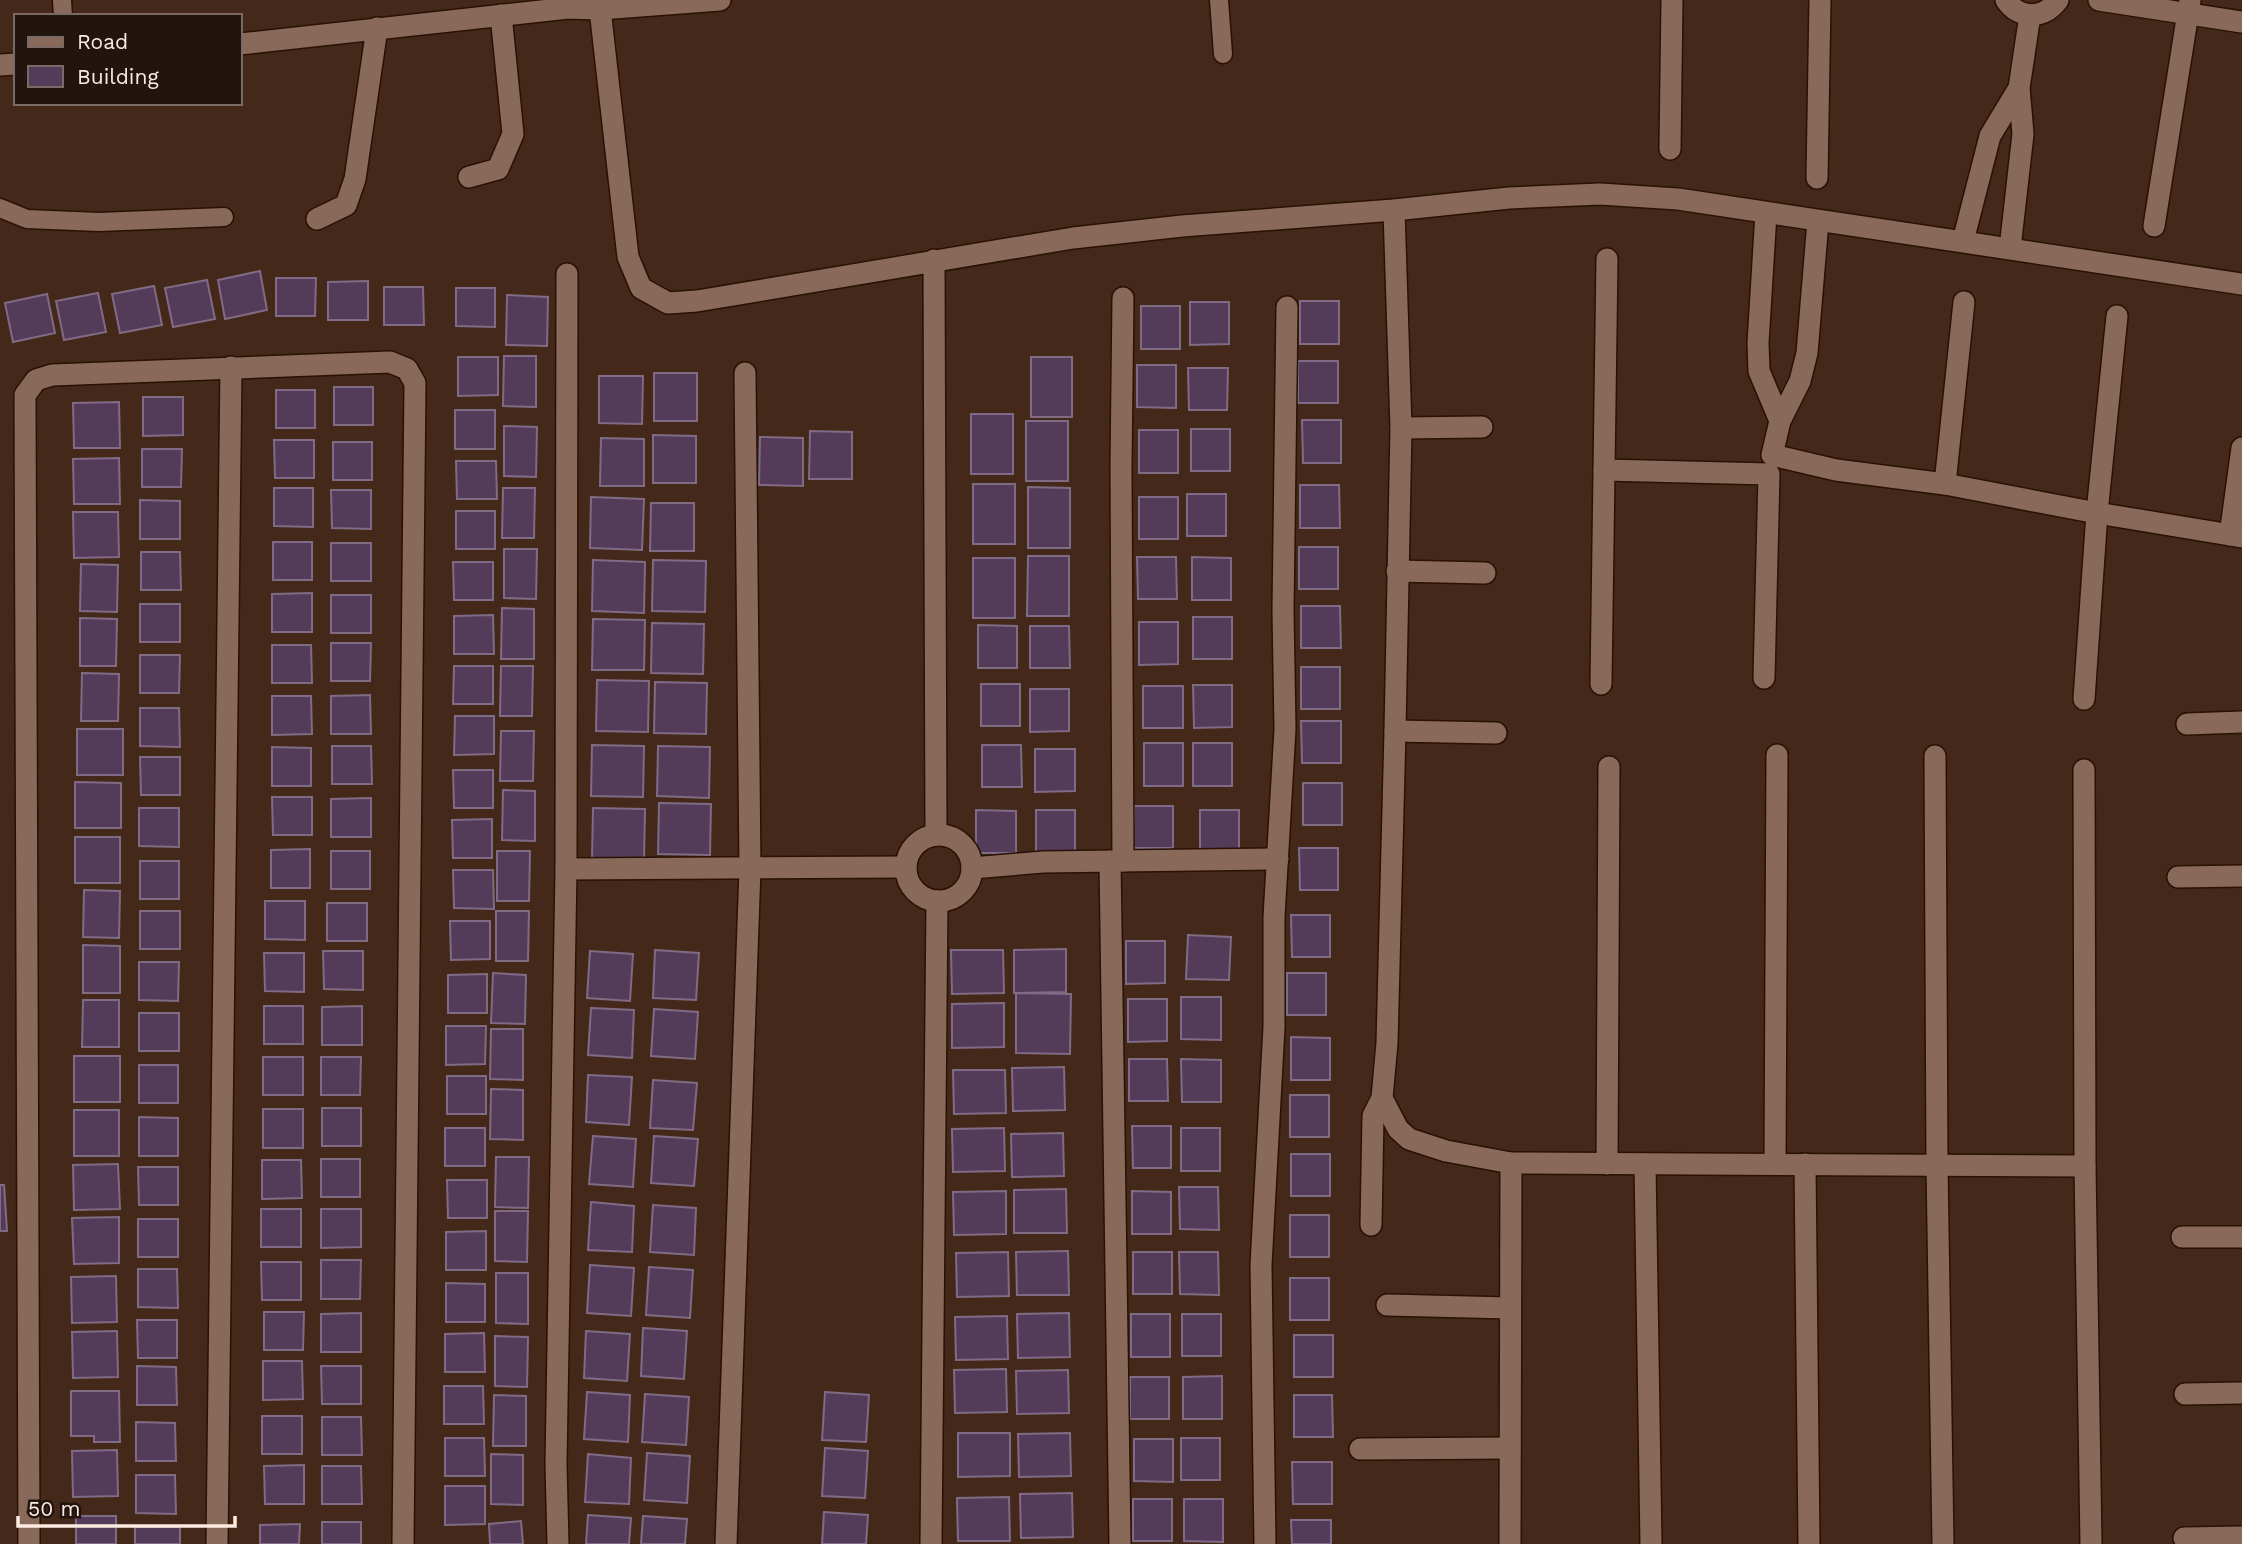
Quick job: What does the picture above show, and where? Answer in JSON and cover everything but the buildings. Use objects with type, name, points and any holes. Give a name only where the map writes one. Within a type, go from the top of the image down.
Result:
[{"type":"street","points":[[242,44],[568,8],[600,9],[624,3],[720,0]]},
{"type":"street","points":[[1670,149],[1672,0]]},
{"type":"street","points":[[1817,178],[1820,0]]},
{"type":"street","points":[[2006,0],[2018,12],[2030,15],[2049,10],[2058,0]]},
{"type":"street","points":[[2099,0],[2189,7],[2242,22]]},
{"type":"street","points":[[2154,226],[2189,7]]},
{"type":"street","points":[[600,9],[628,257],[641,288],[668,303],[1073,238],[1509,198],[1600,194],[1678,199],[2242,284]]},
{"type":"street","points":[[470,177],[498,169],[513,134],[501,15]]},
{"type":"street","points":[[2010,248],[2023,134],[2019,89],[2030,15]]},
{"type":"street","points":[[317,219],[346,205],[355,179],[377,28]]},
{"type":"street","points":[[1962,242],[1990,136],[2019,89]]},
{"type":"street","points":[[1371,1225],[1373,1116],[1382,1098],[1387,1043],[1395,731],[1401,428],[1394,210]]},
{"type":"street","points":[[1766,214],[1758,343],[1759,371],[1780,421]]},
{"type":"street","points":[[1764,677],[1770,465],[1780,421],[1800,381],[1807,353],[1818,221]]},
{"type":"street","points":[[1601,684],[1607,259]]},
{"type":"street","points":[[934,260],[936,835]]},
{"type":"street","points":[[558,1544],[556,1464],[566,869],[567,274]]},
{"type":"street","points":[[1120,1544],[1117,861],[1123,298]]},
{"type":"street","points":[[1945,484],[1964,302]]},
{"type":"street","points":[[1265,1544],[1261,1265],[1274,1027],[1274,918],[1285,729],[1283,611],[1287,307]]},
{"type":"street","points":[[2084,699],[2097,513],[2117,316]]},
{"type":"street","points":[[29,1544],[25,395],[36,380],[52,374],[390,362],[407,369],[415,383],[403,1544]]},
{"type":"street","points":[[217,1544],[231,367]]},
{"type":"street","points":[[726,1544],[750,869],[745,373]]},
{"type":"street","points":[[1401,428],[1482,428]]},
{"type":"street","points":[[1604,470],[1770,465],[1836,470],[1945,484],[2236,536],[2242,448]]},
{"type":"street","points":[[1397,571],[1485,573]]},
{"type":"street","points":[[2187,724],[2242,722]]},
{"type":"street","points":[[1395,731],[1496,733]]},
{"type":"street","points":[[1775,1164],[1777,755]]},
{"type":"street","points":[[1934,756],[1943,1544]]},
{"type":"street","points":[[1607,1164],[1609,767]]},
{"type":"street","points":[[2084,770],[2085,1166],[2091,1544]]},
{"type":"street","points":[[936,835],[954,838],[962,844],[972,861],[971,880],[959,895],[950,900],[936,901],[920,895],[912,887],[907,878],[906,867],[908,856],[922,840],[936,835]]},
{"type":"street","points":[[972,867],[1043,862],[1278,859]]},
{"type":"street","points":[[566,869],[906,867]]},
{"type":"street","points":[[2178,877],[2242,876]]},
{"type":"street","points":[[931,1544],[936,901]]},
{"type":"street","points":[[1382,1098],[1398,1129],[1409,1139],[1446,1151],[1511,1163],[2085,1166]]},
{"type":"street","points":[[1510,1544],[1511,1163]]},
{"type":"street","points":[[1645,1164],[1651,1544]]},
{"type":"street","points":[[1805,1164],[1810,1544]]},
{"type":"street","points":[[2182,1237],[2242,1237]]},
{"type":"street","points":[[1387,1305],[1510,1308]]},
{"type":"street","points":[[2185,1394],[2242,1393]]},
{"type":"street","points":[[1360,1449],[1510,1448]]},
{"type":"street","points":[[2184,1538],[2242,1537]]},
{"type":"lane","points":[[1219,0],[1223,54]]},
{"type":"lane","points":[[0,208],[27,219],[100,222],[224,217]]}]
